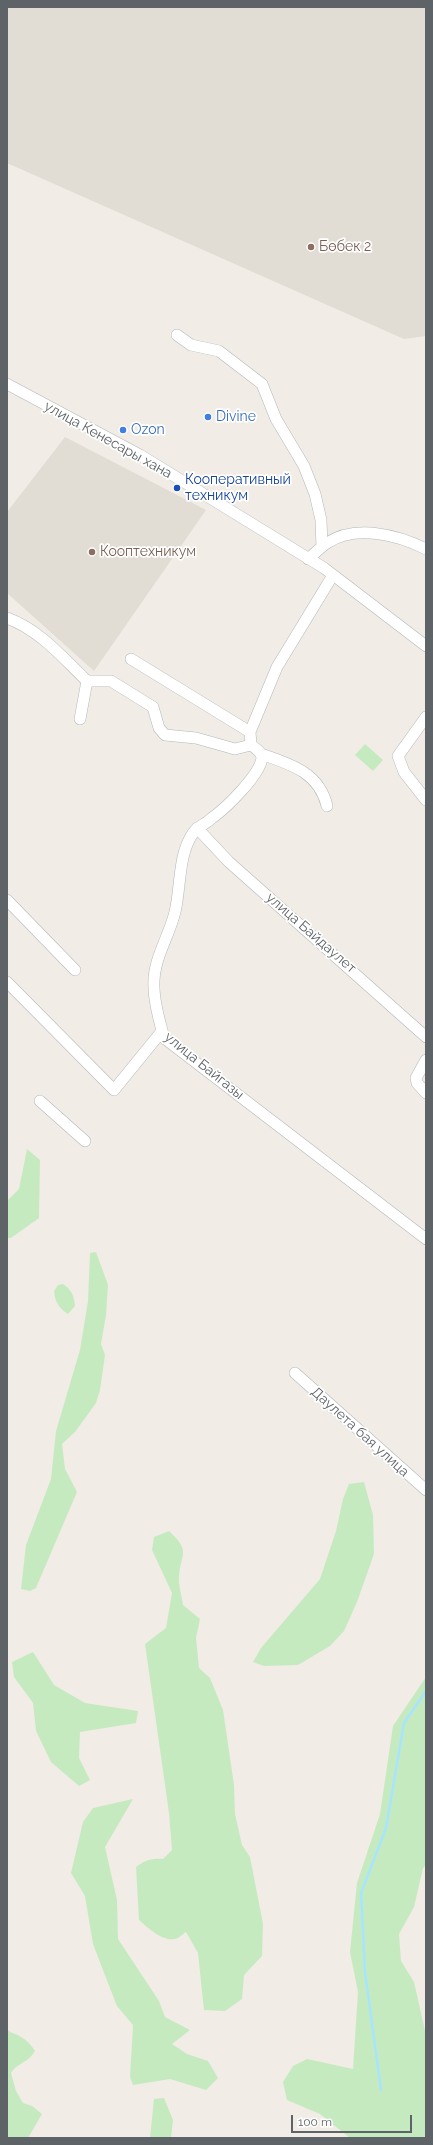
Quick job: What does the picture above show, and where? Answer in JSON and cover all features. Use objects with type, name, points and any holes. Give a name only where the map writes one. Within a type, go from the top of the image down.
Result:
[{"type":"street","points":[[177,335],[191,345],[219,351],[262,384],[276,419],[304,466],[315,494],[321,520],[322,547]]},
{"type":"street","name":"улица Кенесары хана","points":[[7,384],[140,455],[308,559],[333,575],[426,646]]},
{"type":"street","points":[[308,559],[328,542],[353,534],[373,533],[414,544],[426,550]]},
{"type":"street","points":[[327,806],[324,792],[309,776],[292,764],[261,754],[251,745],[250,732],[277,668],[333,575]]},
{"type":"street","points":[[7,618],[17,622],[49,643],[87,681],[110,681],[153,708],[159,728],[166,734],[196,738],[235,749],[251,745]]},
{"type":"street","points":[[131,659],[250,732]]},
{"type":"street","points":[[80,719],[87,681]]},
{"type":"street","points":[[426,717],[398,756],[404,772],[426,800]]},
{"type":"street","points":[[162,1031],[154,988],[155,974],[164,939],[175,913],[181,869],[189,840],[197,828],[227,806],[242,790],[258,768],[262,758],[261,754]]},
{"type":"street","name":"улица Байдаулет","points":[[197,828],[229,862],[426,1037]]},
{"type":"street","points":[[7,900],[75,970]]},
{"type":"street","name":"улица Байгазы","points":[[7,982],[114,1090],[162,1031]]},
{"type":"street","name":"улица Байгазы","points":[[162,1031],[164,1038],[426,1239]]},
{"type":"street","points":[[426,1060],[416,1078],[417,1083],[426,1092]]},
{"type":"street","points":[[40,1101],[85,1141]]},
{"type":"street","name":"Даулета бая улица","points":[[294,1373],[426,1490]]},
{"type":"shaded area","name":"Бөбек 2","points":[[7,7],[426,7],[426,336],[404,339],[7,163]]},
{"type":"shaded area","name":"Кооптехникум","points":[[65,437],[206,510],[94,671],[7,593],[7,512]]},
{"type":"green space","points":[[365,744],[383,760],[373,771],[355,755]]},
{"type":"green space","points":[[27,1149],[40,1160],[39,1218],[11,1238],[7,1238],[7,1201],[19,1189]]},
{"type":"green space","points":[[96,1252],[108,1285],[106,1315],[101,1344],[105,1355],[100,1390],[96,1403],[75,1432],[62,1444],[65,1469],[77,1492],[36,1588],[30,1591],[21,1589],[26,1545],[51,1479],[56,1431],[80,1350],[88,1301],[90,1253]]},
{"type":"green space","points":[[63,1284],[70,1291],[75,1302],[75,1306],[68,1314],[56,1302],[54,1291],[58,1285]]},
{"type":"green space","points":[[364,1482],[373,1515],[374,1554],[357,1602],[344,1631],[330,1646],[298,1665],[264,1666],[253,1662],[261,1648],[320,1579],[336,1531],[343,1499],[349,1484]]},
{"type":"green space","points":[[169,1531],[181,1544],[183,1549],[179,1586],[183,1605],[200,1619],[196,1638],[199,1668],[210,1678],[223,1710],[234,1785],[235,1814],[242,1845],[250,1857],[263,1924],[262,1956],[244,1975],[242,1999],[225,2011],[204,2010],[198,1953],[186,1932],[178,1938],[168,1939],[157,1934],[139,1920],[136,1867],[149,1860],[163,1859],[172,1850],[169,1813],[145,1644],[166,1628],[172,1593],[152,1550],[154,1537]]},
{"type":"green space","points":[[33,1652],[54,1685],[85,1703],[138,1711],[136,1723],[80,1732],[79,1758],[90,1780],[79,1786],[51,1762],[36,1731],[33,1703],[14,1677],[12,1662]]},
{"type":"green space","points":[[426,1677],[426,1865],[423,1868],[414,1907],[399,1934],[401,1961],[414,1982],[426,2035],[426,2138],[350,2138],[320,2114],[287,2100],[283,2082],[293,2066],[307,2059],[353,2069],[358,1992],[350,1952],[357,1883],[380,1814],[393,1726]]},
{"type":"green space","points":[[133,1799],[105,1847],[117,1900],[118,1939],[159,2001],[165,2017],[190,2030],[172,2044],[187,2054],[208,2061],[218,2078],[206,2090],[170,2079],[133,2085],[130,2077],[133,2025],[117,2006],[93,1944],[85,1896],[71,1873],[83,1822],[93,1808]]},
{"type":"green space","points":[[7,2029],[25,2040],[35,2051],[11,2073],[16,2091],[23,2103],[32,2106],[42,2114],[28,2138],[7,2138]]},
{"type":"green space","points":[[164,2098],[173,2120],[171,2138],[150,2138],[154,2099]]},
{"type":"waterway","points":[[381,2090],[365,1972],[361,1893],[386,1828],[404,1723],[426,1691]]},
{"type":"place","name":"Бөбек 2","points":[[311,247]]},
{"type":"place","name":"Divine","points":[[208,417]]},
{"type":"place","name":"Ozon","points":[[123,430]]},
{"type":"place","name":"Кооперативный техникум","points":[[177,488]]},
{"type":"place","name":"Кооптехникум","points":[[92,552]]}]
